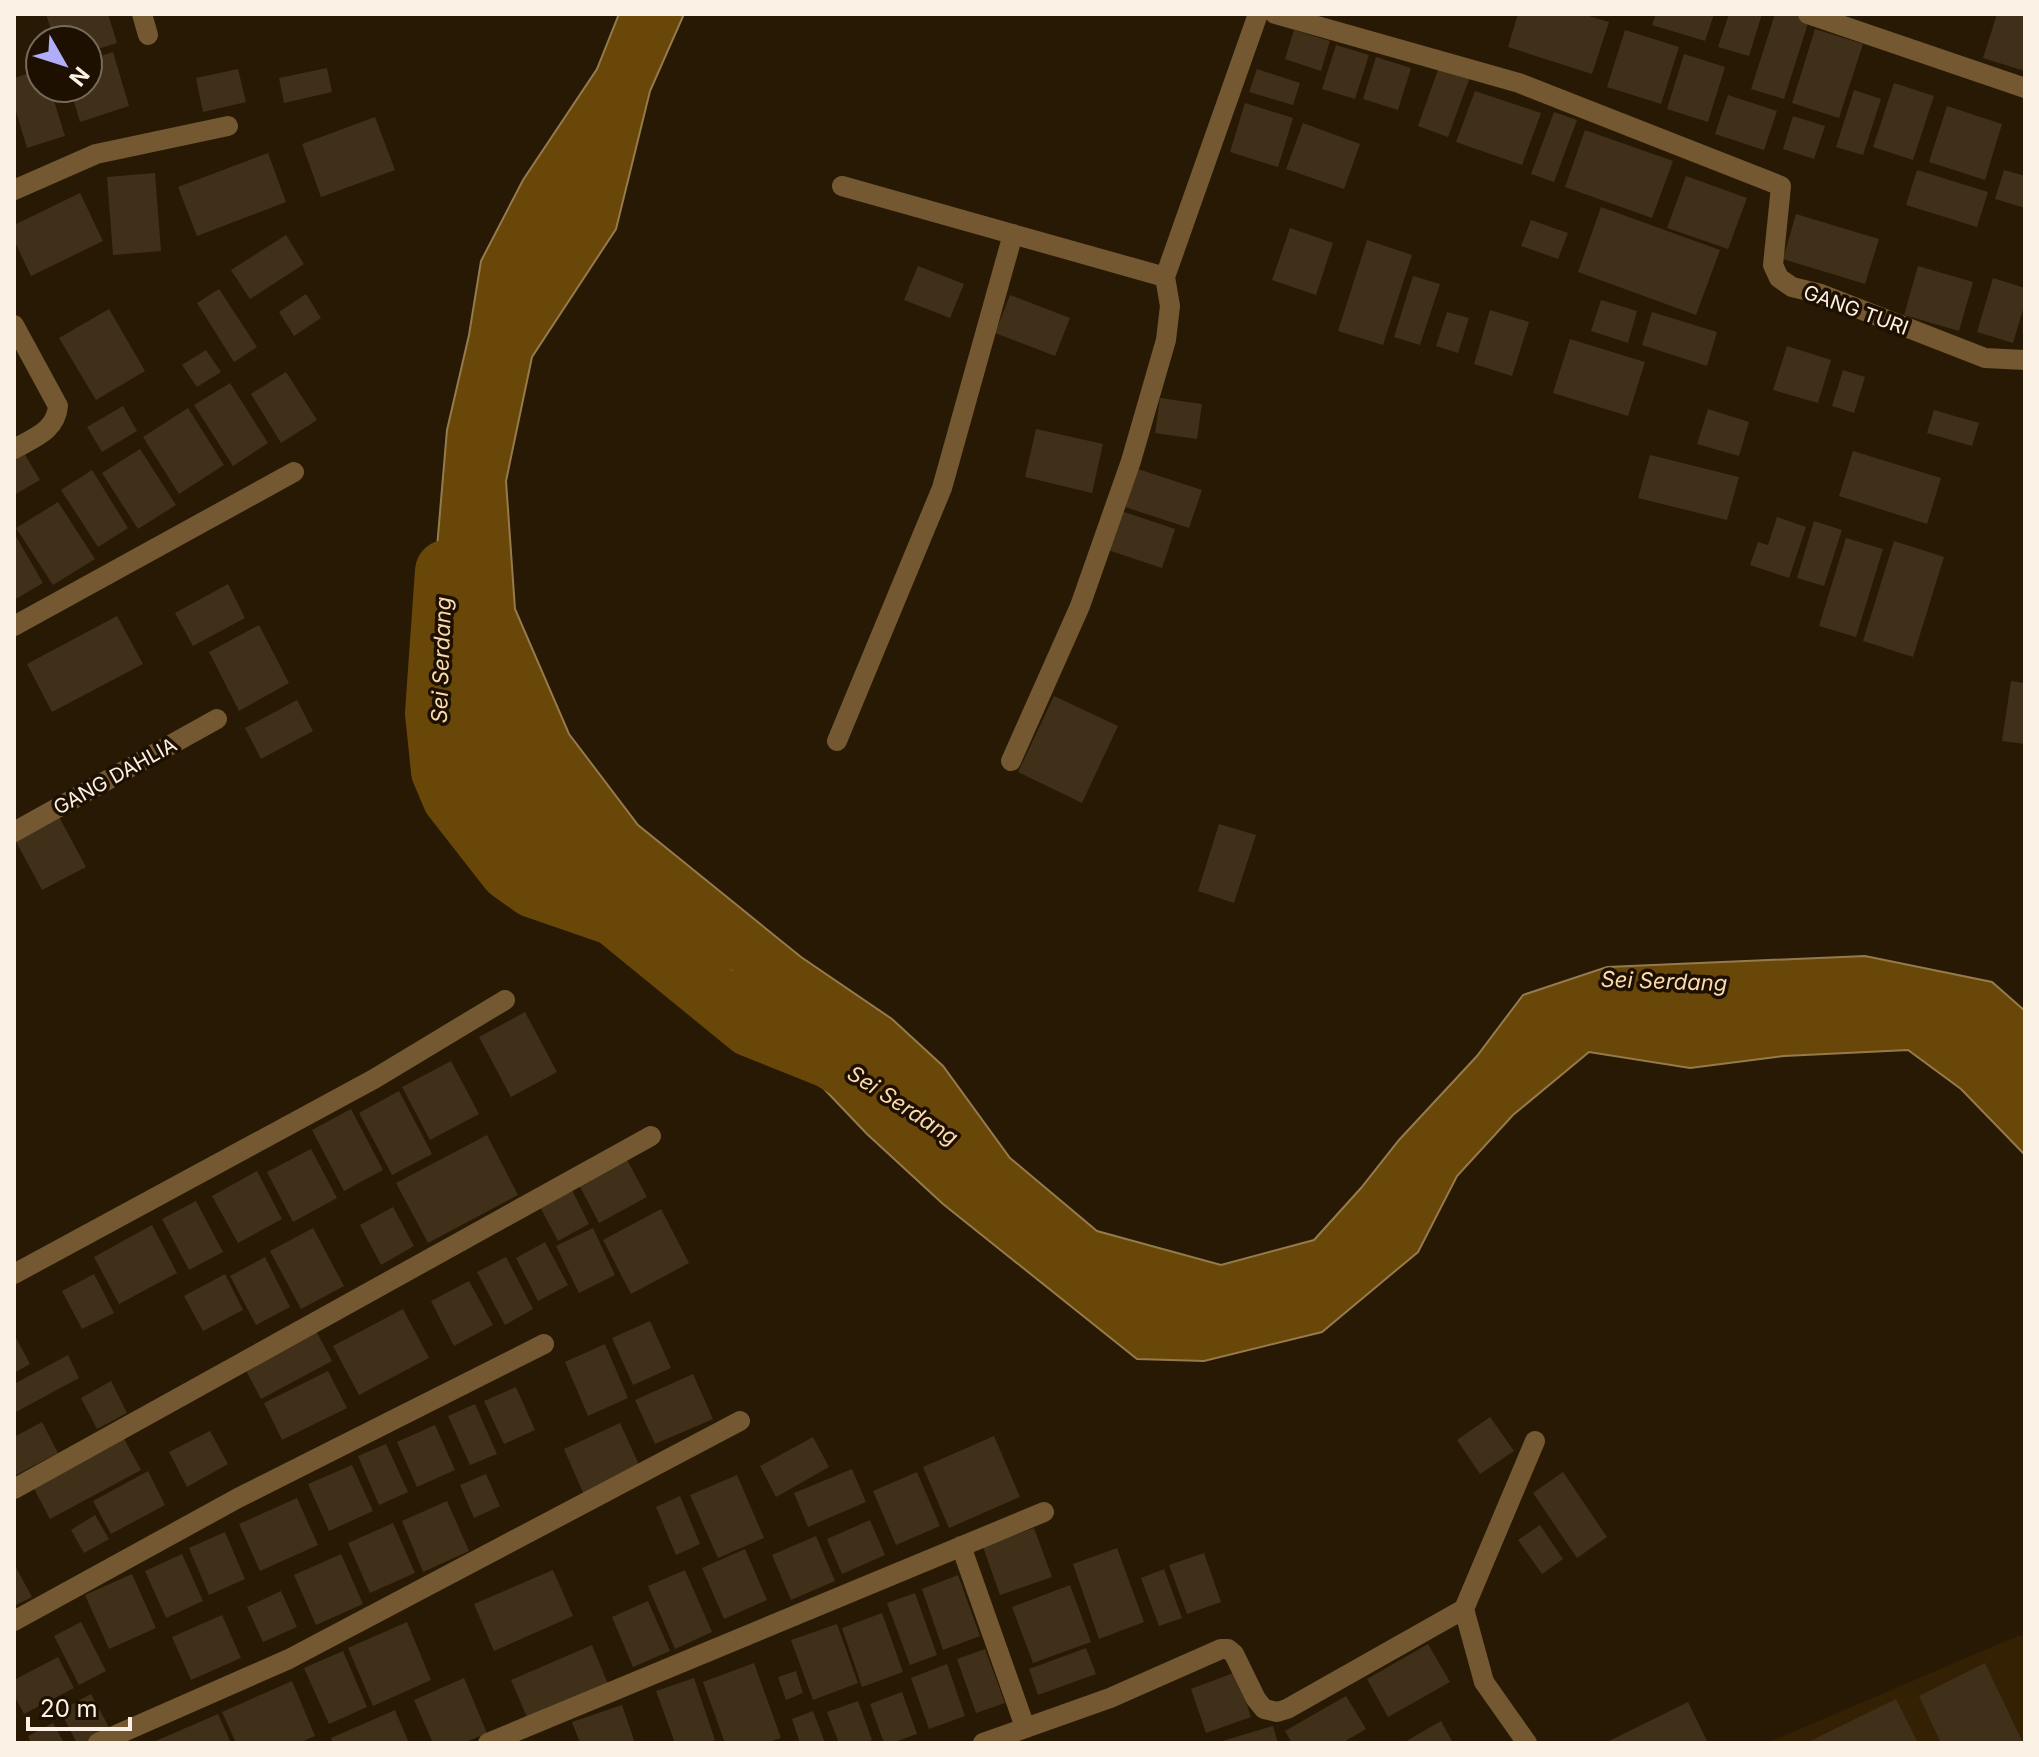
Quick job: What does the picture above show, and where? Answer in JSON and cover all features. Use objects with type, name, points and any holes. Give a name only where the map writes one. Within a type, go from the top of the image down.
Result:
[{"type":"street","points":[[142,14],[148,35]]},
{"type":"street","points":[[1011,761],[1080,606],[1131,461],[1166,340],[1170,306],[1165,277],[1258,14]]},
{"type":"street","name":"GANG TURI","points":[[1275,14],[1519,83],[1781,186],[1773,265],[1779,278],[1792,287],[1844,303],[1985,358],[2025,360]]},
{"type":"street","points":[[1808,14],[2025,88]]},
{"type":"street","points":[[14,190],[96,154],[228,126]]},
{"type":"street","points":[[842,186],[1165,277]]},
{"type":"street","points":[[837,741],[942,488],[1013,234]]},
{"type":"street","points":[[14,325],[58,406],[57,417],[50,428],[14,449]]},
{"type":"street","points":[[14,626],[294,472]]},
{"type":"street","name":"GANG DAHLIA","points":[[14,832],[217,719]]},
{"type":"street","points":[[14,1274],[374,1079],[505,1000]]},
{"type":"street","points":[[14,1489],[651,1136]]},
{"type":"street","points":[[14,1621],[238,1498],[544,1344]]},
{"type":"street","points":[[98,1743],[289,1659],[740,1421]]},
{"type":"street","points":[[983,1743],[1110,1698],[1221,1649],[1228,1649],[1234,1654],[1264,1709],[1277,1712],[1287,1709],[1464,1609],[1535,1441]]},
{"type":"street","points":[[488,1743],[1044,1512]]},
{"type":"street","points":[[961,1546],[1025,1727]]},
{"type":"street","points":[[1464,1609],[1484,1682],[1525,1743]]},
{"type":"shaded area","points":[[2020,1635],[2025,1636],[2025,1743],[1767,1743]]},
{"type":"water","points":[[619,14],[684,14],[650,91],[616,229],[532,357],[506,481],[515,609],[569,734],[638,825],[801,957],[892,1019],[943,1066],[1010,1158],[1097,1231],[1221,1265],[1314,1240],[1399,1140],[1477,1056],[1523,995],[1607,967],[1865,956],[1992,982],[2025,1011],[2025,1155],[1961,1089],[1908,1050],[1784,1056],[1690,1068],[1589,1052],[1513,1115],[1457,1176],[1418,1252],[1322,1332],[1204,1361],[1137,1359],[943,1204],[867,1134],[785,1048],[731,970],[602,934],[513,848],[455,740],[432,606],[447,430],[469,335],[481,261],[523,180],[597,69]]},
{"type":"building","points":[[46,14],[108,14],[117,43],[104,47],[104,24],[49,24]]},
{"type":"building","points":[[1518,14],[1582,14],[1609,22],[1592,74],[1508,47]]},
{"type":"building","points":[[1656,14],[1714,14],[1705,41],[1652,25]]},
{"type":"building","points":[[1729,14],[1762,14],[1749,56],[1718,47]]},
{"type":"building","points":[[1775,14],[1791,14],[1809,20],[1784,99],[1751,89]]},
{"type":"building","points":[[1997,14],[2025,14],[2025,71],[1983,58]]},
{"type":"building","points":[[1815,29],[1863,44],[1839,118],[1792,103]]},
{"type":"building","points":[[1294,30],[1330,41],[1321,71],[1285,59]]},
{"type":"building","points":[[1625,30],[1679,47],[1661,104],[1607,87]]},
{"type":"building","points":[[1336,45],[1369,55],[1355,99],[1322,89]]},
{"type":"building","points":[[113,52],[129,106],[80,122],[75,104],[104,104],[104,55]]},
{"type":"building","points":[[1684,54],[1725,67],[1708,122],[1667,109]]},
{"type":"building","points":[[1376,57],[1411,68],[1398,110],[1363,99]]},
{"type":"building","points":[[1439,67],[1470,77],[1448,137],[1418,126]]},
{"type":"building","points":[[327,68],[332,92],[284,103],[279,78]]},
{"type":"building","points":[[238,69],[246,102],[203,112],[196,78]]},
{"type":"building","points":[[1257,69],[1300,83],[1293,105],[1249,92]]},
{"type":"building","points":[[24,75],[24,104],[55,104],[65,136],[27,148],[14,105],[14,78]]},
{"type":"building","points":[[1894,83],[1934,96],[1913,160],[1873,147]]},
{"type":"building","points":[[1854,90],[1881,99],[1863,155],[1836,147]]},
{"type":"building","points":[[1475,91],[1541,113],[1522,165],[1456,142]]},
{"type":"building","points":[[1728,95],[1777,111],[1764,150],[1715,134]]},
{"type":"building","points":[[1245,103],[1293,118],[1278,167],[1230,152]]},
{"type":"building","points":[[1947,106],[2002,124],[1985,180],[1929,162]]},
{"type":"building","points":[[1554,112],[1577,120],[1554,182],[1531,174]]},
{"type":"building","points":[[1793,116],[1825,126],[1814,159],[1783,149]]},
{"type":"building","points":[[375,117],[395,170],[321,197],[302,144]]},
{"type":"building","points":[[1303,123],[1360,144],[1344,189],[1286,169]]},
{"type":"building","points":[[1585,130],[1673,161],[1652,218],[1565,187]]},
{"type":"building","points":[[268,153],[286,202],[197,236],[178,187]]},
{"type":"building","points":[[1917,170],[1988,192],[1977,227],[1906,205]]},
{"type":"building","points":[[2004,170],[2025,176],[2025,208],[1995,199]]},
{"type":"building","points":[[155,173],[161,251],[113,255],[107,177]]},
{"type":"building","points":[[1686,176],[1747,198],[1728,249],[1667,228]]},
{"type":"building","points":[[80,193],[103,241],[31,276],[14,240],[14,225]]},
{"type":"building","points":[[1601,207],[1720,250],[1696,315],[1578,272]]},
{"type":"building","points":[[1796,214],[1879,239],[1865,284],[1783,259]]},
{"type":"building","points":[[1531,220],[1568,233],[1558,259],[1521,246]]},
{"type":"building","points":[[1290,228],[1333,243],[1316,295],[1272,280]]},
{"type":"building","points":[[286,235],[304,264],[250,299],[231,270]]},
{"type":"building","points":[[1367,240],[1412,255],[1383,345],[1338,331]]},
{"type":"building","points":[[918,266],[964,284],[950,318],[904,300]]},
{"type":"building","points":[[1918,266],[1973,282],[1959,331],[1904,315]]},
{"type":"building","points":[[1413,276],[1440,284],[1420,345],[1394,337]]},
{"type":"building","points":[[1993,278],[2025,288],[2025,303],[2013,343],[1977,332]]},
{"type":"building","points":[[219,289],[257,347],[234,362],[197,303]]},
{"type":"building","points":[[306,294],[321,318],[294,336],[279,312]]},
{"type":"building","points":[[1010,295],[1070,318],[1055,356],[995,333]]},
{"type":"building","points":[[1601,300],[1637,311],[1628,343],[1591,331]]},
{"type":"building","points":[[109,309],[145,371],[96,400],[59,338]]},
{"type":"building","points":[[1490,310],[1529,322],[1512,376],[1474,364]]},
{"type":"building","points":[[1447,312],[1469,318],[1458,353],[1436,346]]},
{"type":"building","points":[[1652,312],[1717,332],[1707,366],[1642,345]]},
{"type":"building","points":[[1570,339],[1645,362],[1628,416],[1553,393]]},
{"type":"building","points":[[1787,346],[1831,360],[1818,403],[1773,390]]},
{"type":"building","points":[[206,350],[221,372],[197,387],[182,365]]},
{"type":"building","points":[[1843,370],[1865,377],[1854,413],[1832,406]]},
{"type":"building","points":[[286,372],[317,420],[281,443],[251,394]]},
{"type":"building","points":[[230,383],[268,443],[233,466],[194,405]]},
{"type":"building","points":[[1160,398],[1202,404],[1197,439],[1155,433]]},
{"type":"building","points":[[123,406],[137,431],[102,452],[87,427]]},
{"type":"building","points":[[188,408],[224,465],[179,494],[143,437]]},
{"type":"building","points":[[1708,409],[1749,422],[1739,456],[1697,444]]},
{"type":"building","points":[[1934,410],[1979,423],[1972,446],[1927,433]]},
{"type":"building","points":[[1036,429],[1103,444],[1092,493],[1025,477]]},
{"type":"building","points":[[140,449],[176,505],[138,529],[102,473]]},
{"type":"building","points":[[1853,451],[1941,478],[1927,524],[1839,496]]},
{"type":"building","points":[[24,453],[40,480],[14,495],[14,459]]},
{"type":"building","points":[[1650,455],[1739,477],[1727,520],[1638,498]]},
{"type":"building","points":[[1135,468],[1202,490],[1189,528],[1122,506]]},
{"type":"building","points":[[92,470],[128,528],[98,547],[61,490]]},
{"type":"building","points":[[58,502],[95,559],[53,585],[16,528]]},
{"type":"building","points":[[1118,510],[1175,529],[1162,568],[1105,549]]},
{"type":"building","points":[[1777,517],[1806,527],[1789,578],[1750,565],[1758,542],[1768,545]]},
{"type":"building","points":[[1814,521],[1842,530],[1824,586],[1797,578]]},
{"type":"building","points":[[14,533],[43,583],[14,600]]},
{"type":"building","points":[[1846,538],[1883,549],[1856,637],[1819,626]]},
{"type":"building","points":[[1894,541],[1944,557],[1913,657],[1863,641]]},
{"type":"building","points":[[228,584],[245,618],[193,646],[175,613]]},
{"type":"building","points":[[117,616],[143,664],[52,712],[27,664]]},
{"type":"building","points":[[259,625],[289,683],[239,711],[209,652]]},
{"type":"building","points":[[2011,681],[2025,683],[2025,744],[2002,741]]},
{"type":"building","points":[[1054,696],[1118,726],[1082,803],[1018,772]]},
{"type":"building","points":[[297,700],[313,731],[261,759],[245,728]]},
{"type":"building","points":[[58,815],[86,867],[42,890],[14,838]]},
{"type":"building","points":[[1219,824],[1256,835],[1234,903],[1198,891]]},
{"type":"building","points":[[525,1012],[557,1072],[511,1097],[479,1037]]},
{"type":"building","points":[[451,1061],[479,1114],[430,1140],[402,1087]]},
{"type":"building","points":[[399,1091],[432,1154],[392,1175],[359,1113]]},
{"type":"building","points":[[351,1109],[383,1170],[344,1191],[312,1130]]},
{"type":"building","points":[[487,1135],[518,1195],[428,1243],[396,1183]]},
{"type":"building","points":[[311,1149],[337,1198],[293,1222],[267,1172]]},
{"type":"building","points":[[626,1158],[647,1197],[599,1223],[578,1183]]},
{"type":"building","points":[[257,1171],[282,1219],[238,1243],[212,1196]]},
{"type":"building","points":[[571,1188],[589,1224],[558,1241],[539,1205]]},
{"type":"building","points":[[196,1201],[223,1252],[189,1270],[162,1219]]},
{"type":"building","points":[[393,1207],[414,1246],[381,1265],[360,1225]]},
{"type":"building","points":[[661,1209],[689,1263],[631,1294],[603,1240]]},
{"type":"building","points":[[152,1225],[177,1273],[119,1304],[94,1257]]},
{"type":"building","points":[[313,1228],[344,1286],[301,1309],[270,1251]]},
{"type":"building","points":[[593,1228],[615,1275],[579,1293],[556,1246]]},
{"type":"building","points":[[545,1242],[568,1285],[538,1301],[516,1258]]},
{"type":"building","points":[[265,1257],[290,1307],[256,1325],[230,1276]]},
{"type":"building","points":[[506,1257],[533,1309],[505,1325],[477,1272]]},
{"type":"building","points":[[94,1274],[114,1313],[82,1329],[62,1291]]},
{"type":"building","points":[[225,1274],[243,1310],[203,1331],[184,1296]]},
{"type":"building","points":[[469,1281],[493,1325],[454,1346],[431,1301]]},
{"type":"building","points":[[403,1309],[429,1358],[359,1395],[333,1346]]},
{"type":"building","points":[[650,1321],[671,1368],[633,1385],[612,1338]]},
{"type":"building","points":[[314,1327],[332,1361],[261,1399],[243,1365]]},
{"type":"building","points":[[14,1334],[30,1364],[14,1373]]},
{"type":"building","points":[[605,1344],[628,1398],[588,1416],[565,1362]]},
{"type":"building","points":[[68,1355],[79,1378],[14,1413],[14,1384]]},
{"type":"building","points":[[328,1371],[347,1408],[282,1440],[264,1403]]},
{"type":"building","points":[[693,1374],[713,1419],[655,1444],[635,1400]]},
{"type":"building","points":[[111,1381],[127,1413],[97,1429],[81,1398]]},
{"type":"building","points":[[516,1387],[535,1430],[504,1444],[484,1401]]},
{"type":"building","points":[[475,1404],[497,1454],[470,1465],[448,1416]]},
{"type":"building","points":[[1490,1417],[1514,1451],[1480,1474],[1457,1440]]},
{"type":"building","points":[[42,1422],[58,1453],[14,1476],[14,1437]]},
{"type":"building","points":[[620,1423],[641,1469],[584,1495],[564,1449]]},
{"type":"building","points":[[435,1425],[455,1470],[417,1487],[397,1442]]},
{"type":"building","points":[[210,1431],[228,1464],[187,1487],[169,1452]]},
{"type":"building","points":[[994,1436],[1020,1497],[949,1528],[923,1467]]},
{"type":"building","points":[[123,1437],[141,1470],[50,1519],[32,1485]]},
{"type":"building","points":[[813,1437],[829,1467],[776,1497],[760,1466]]},
{"type":"building","points":[[386,1444],[408,1492],[379,1505],[358,1456]]},
{"type":"building","points":[[352,1465],[373,1511],[329,1531],[308,1484]]},
{"type":"building","points":[[852,1469],[866,1502],[808,1527],[794,1493]]},
{"type":"building","points":[[148,1471],[165,1505],[111,1534],[93,1501]]},
{"type":"building","points":[[917,1472],[940,1526],[896,1545],[873,1491]]},
{"type":"building","points":[[1563,1472],[1607,1537],[1577,1558],[1533,1493]]},
{"type":"building","points":[[486,1474],[500,1506],[474,1518],[460,1485]]},
{"type":"building","points":[[737,1475],[764,1538],[718,1558],[690,1495]]},
{"type":"building","points":[[680,1496],[700,1544],[676,1555],[656,1507]]},
{"type":"building","points":[[297,1498],[318,1545],[260,1571],[239,1524]]},
{"type":"building","points":[[447,1501],[469,1551],[423,1572],[402,1521]]},
{"type":"building","points":[[95,1515],[109,1539],[84,1553],[71,1530]]},
{"type":"building","points":[[870,1520],[885,1555],[842,1574],[827,1539]]},
{"type":"building","points":[[393,1523],[415,1573],[370,1593],[348,1543]]},
{"type":"building","points":[[1540,1525],[1563,1559],[1542,1574],[1518,1540]]},
{"type":"building","points":[[1034,1528],[1052,1577],[1000,1595],[983,1547]]},
{"type":"building","points":[[225,1532],[245,1579],[209,1595],[189,1548]]},
{"type":"building","points":[[816,1536],[835,1581],[791,1600],[772,1555]]},
{"type":"building","points":[[1117,1548],[1144,1622],[1099,1639],[1073,1564]]},
{"type":"building","points":[[745,1549],[767,1600],[724,1619],[702,1568]]},
{"type":"building","points":[[1204,1553],[1221,1602],[1187,1614],[1169,1565]]},
{"type":"building","points":[[182,1554],[203,1601],[166,1618],[145,1571]]},
{"type":"building","points":[[341,1554],[363,1604],[316,1625],[294,1575]]},
{"type":"building","points":[[14,1564],[32,1597],[14,1606]]},
{"type":"building","points":[[1164,1569],[1182,1618],[1159,1626],[1141,1578]]},
{"type":"building","points":[[553,1570],[573,1616],[494,1651],[474,1604]]},
{"type":"building","points":[[685,1570],[712,1632],[675,1649],[648,1586]]},
{"type":"building","points":[[132,1574],[156,1628],[109,1649],[85,1595]]},
{"type":"building","points":[[958,1575],[980,1636],[943,1650],[922,1589]]},
{"type":"building","points":[[1070,1585],[1091,1642],[1033,1663],[1012,1607]]},
{"type":"building","points":[[281,1591],[297,1627],[263,1642],[247,1607]]},
{"type":"building","points":[[915,1593],[937,1655],[910,1665],[887,1603]]},
{"type":"building","points":[[648,1601],[670,1651],[633,1667],[612,1617]]},
{"type":"building","points":[[882,1613],[903,1672],[862,1687],[842,1628]]},
{"type":"building","points":[[222,1615],[241,1658],[191,1680],[172,1637]]},
{"type":"building","points":[[81,1622],[106,1671],[79,1685],[54,1636]]},
{"type":"building","points":[[407,1622],[431,1680],[373,1706],[348,1648]]},
{"type":"building","points":[[837,1624],[858,1683],[813,1700],[791,1640]]},
{"type":"building","points":[[1428,1644],[1450,1682],[1388,1717],[1367,1679]]},
{"type":"building","points":[[592,1645],[610,1689],[530,1724],[511,1680]]},
{"type":"building","points":[[1086,1648],[1096,1674],[1038,1695],[1029,1669]]},
{"type":"building","points":[[985,1649],[1005,1703],[976,1713],[957,1659]]},
{"type":"building","points":[[343,1651],[367,1707],[329,1724],[304,1668]]},
{"type":"building","points":[[58,1657],[74,1688],[24,1714],[14,1695],[14,1680]]},
{"type":"building","points":[[754,1663],[781,1738],[766,1743],[725,1743],[703,1682]]},
{"type":"building","points":[[1985,1663],[2023,1743],[1941,1743],[1919,1696]]},
{"type":"building","points":[[947,1664],[965,1716],[929,1729],[911,1678]]},
{"type":"building","points":[[796,1671],[803,1693],[786,1700],[778,1677]]},
{"type":"building","points":[[1236,1672],[1251,1717],[1206,1733],[1191,1689]]},
{"type":"building","points":[[464,1678],[487,1733],[464,1743],[433,1743],[414,1700]]},
{"type":"building","points":[[694,1678],[715,1740],[675,1743],[656,1691]]},
{"type":"building","points":[[292,1681],[315,1736],[299,1743],[236,1743],[222,1712]]},
{"type":"building","points":[[902,1692],[917,1734],[884,1743],[870,1704]]},
{"type":"building","points":[[91,1694],[110,1729],[84,1743],[77,1743],[60,1711]]},
{"type":"building","points":[[1346,1696],[1366,1729],[1342,1743],[1292,1743],[1285,1731]]},
{"type":"building","points":[[1896,1699],[1918,1743],[1806,1743]]},
{"type":"building","points":[[858,1701],[872,1740],[839,1743],[827,1712]]},
{"type":"building","points":[[1688,1702],[1708,1743],[1605,1743]]},
{"type":"building","points":[[622,1705],[635,1743],[580,1743],[572,1722]]},
{"type":"building","points":[[395,1710],[409,1743],[333,1743],[331,1738]]},
{"type":"building","points":[[813,1711],[825,1743],[800,1743],[792,1719]]},
{"type":"building","points":[[218,1714],[231,1743],[151,1743]]},
{"type":"building","points":[[1441,1721],[1453,1743],[1403,1743]]},
{"type":"building","points":[[53,1723],[64,1743],[31,1743],[28,1736]]},
{"type":"building","points":[[1273,1726],[1278,1743],[1219,1742]]},
{"type":"waterway","name":"Sei Serdang","points":[[446,571],[436,713],[442,771],[453,797],[510,870],[534,887],[615,915],[751,1026],[831,1058],[854,1072]]}]
